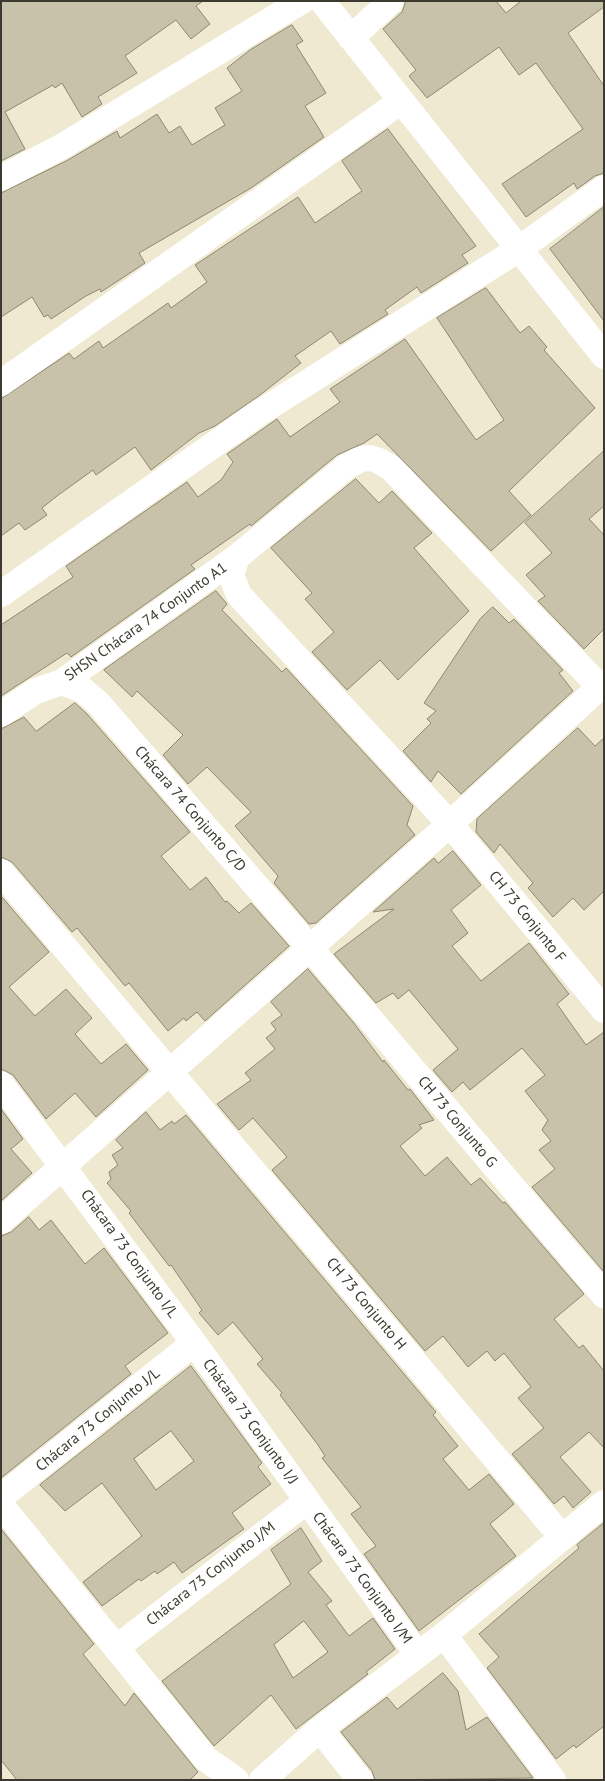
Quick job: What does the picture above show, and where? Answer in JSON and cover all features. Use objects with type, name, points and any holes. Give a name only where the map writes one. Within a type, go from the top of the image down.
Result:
[{"type":"street","points":[[1,178],[61,147],[302,1]]},
{"type":"street","points":[[322,1],[604,356]]},
{"type":"street","points":[[351,38],[391,1]]},
{"type":"street","points":[[1,383],[401,101]]},
{"type":"street","points":[[1,594],[258,413],[519,249],[604,188]]},
{"type":"street","name":"SHSN Chácara 74 Conjunto A1","points":[[1,714],[36,691],[62,682],[237,557],[346,467],[364,457],[374,458],[391,468],[602,685]]},
{"type":"street","name":"CH 73 Conjunto F","points":[[237,557],[231,575],[239,595],[450,824],[604,1010]]},
{"type":"street","name":"Chácara 74 Conjunto C/D","points":[[62,682],[83,690],[98,703],[310,948]]},
{"type":"street","points":[[1,1221],[450,824],[602,685]]},
{"type":"street","name":"CH 73 Conjunto H","points":[[1,872],[562,1537]]},
{"type":"street","name":"CH 73 Conjunto G","points":[[310,948],[604,1295]]},
{"type":"street","name":"Chácara 73 Conjunto I/L","points":[[1,1084],[194,1343]]},
{"type":"street","name":"Chácara 73 Conjunto J/L","points":[[1,1497],[194,1343]]},
{"type":"street","name":"Chácara 73 Conjunto I/J","points":[[194,1343],[307,1501]]},
{"type":"street","name":"Chácara 73 Conjunto J/M","points":[[116,1648],[307,1501]]},
{"type":"street","name":"Chácara 73 Conjunto I/M","points":[[307,1501],[418,1655]]},
{"type":"street","points":[[262,1780],[320,1729],[444,1635],[604,1503]]},
{"type":"street","points":[[1,1505],[206,1759],[236,1780]]},
{"type":"street","points":[[444,1635],[553,1780]]},
{"type":"street","points":[[320,1729],[360,1780]]},
{"type":"building","points":[[1,1],[203,1],[196,6],[210,24],[191,39],[176,20],[125,56],[137,73],[98,97],[102,104],[82,117],[62,83],[55,88],[53,85],[5,112],[25,149],[1,161]]},
{"type":"building","points":[[406,1],[496,1],[506,13],[521,1],[604,1],[604,7],[568,33],[604,86],[604,173],[595,176],[577,189],[574,183],[526,217],[502,184],[583,129],[536,63],[519,75],[499,47],[427,98],[409,76],[416,70],[383,29],[402,12]]},
{"type":"building","points":[[292,25],[303,41],[296,45],[326,93],[305,106],[324,137],[251,188],[139,253],[145,263],[101,292],[100,289],[86,296],[51,319],[48,315],[44,317],[32,297],[1,317],[1,193],[68,160],[117,131],[120,138],[157,114],[169,133],[180,126],[192,145],[225,125],[215,108],[242,91],[227,68],[250,50]]},
{"type":"building","points":[[388,129],[476,246],[462,255],[468,263],[421,293],[417,287],[385,310],[388,314],[340,344],[331,331],[295,356],[301,363],[260,395],[215,426],[199,433],[151,470],[135,447],[96,475],[93,470],[57,496],[42,508],[47,515],[25,530],[19,523],[1,536],[1,399],[69,353],[74,359],[99,341],[103,348],[168,303],[171,308],[207,282],[195,265],[298,197],[315,223],[362,191],[342,161]]},
{"type":"building","points":[[604,207],[604,321],[550,249]]},
{"type":"building","points":[[486,288],[520,333],[529,326],[547,347],[544,350],[595,408],[509,491],[531,515],[491,551],[377,434],[364,443],[337,455],[251,526],[250,524],[191,565],[195,569],[71,657],[67,653],[1,696],[1,625],[73,577],[66,566],[187,482],[198,497],[221,480],[233,462],[227,454],[277,419],[290,437],[340,402],[330,389],[405,339],[476,440],[504,420],[437,318]]},
{"type":"building","points":[[604,451],[604,506],[589,519],[604,535],[604,629],[584,649],[538,601],[545,596],[526,575],[552,553],[525,523]]},
{"type":"building","points":[[356,479],[379,503],[392,491],[432,533],[414,548],[469,611],[398,680],[380,660],[347,690],[312,652],[334,632],[305,599],[312,593],[271,548]]},
{"type":"building","points":[[216,591],[227,604],[222,610],[282,672],[286,668],[413,806],[407,825],[415,835],[316,923],[309,924],[274,883],[278,876],[235,826],[251,812],[207,767],[188,784],[163,755],[183,735],[137,691],[132,697],[104,670]]},
{"type":"building","points":[[493,607],[509,623],[514,619],[563,670],[559,673],[573,691],[461,794],[438,771],[431,782],[403,751],[431,723],[427,719],[436,711],[424,703],[480,619]]},
{"type":"building","points":[[75,703],[87,714],[190,832],[161,856],[190,890],[206,877],[225,902],[227,901],[239,913],[251,903],[289,946],[205,1021],[197,1012],[186,1021],[184,1018],[168,1031],[129,983],[125,986],[77,928],[72,932],[12,862],[1,857],[1,729],[24,717],[36,731]]},
{"type":"building","points":[[578,728],[595,746],[604,738],[604,891],[584,910],[573,898],[553,917],[528,888],[533,883],[500,844],[494,853],[476,832],[477,819]]},
{"type":"building","points":[[453,851],[481,885],[451,910],[468,933],[452,946],[481,981],[529,943],[569,994],[557,1004],[586,1045],[604,1032],[604,1272],[532,1187],[555,1169],[539,1150],[551,1141],[542,1130],[548,1120],[525,1091],[545,1075],[522,1048],[470,1090],[463,1082],[452,1092],[433,1070],[458,1049],[409,990],[398,999],[393,993],[376,1003],[334,954],[394,909],[373,912],[434,858],[438,863]]},
{"type":"building","points":[[1,896],[49,952],[9,987],[35,1016],[66,989],[92,1018],[75,1034],[101,1064],[126,1044],[148,1070],[96,1117],[75,1093],[46,1119],[13,1075],[1,1069]]},
{"type":"building","points":[[308,969],[353,1022],[383,1062],[384,1060],[408,1090],[410,1089],[434,1120],[419,1125],[422,1128],[400,1146],[425,1176],[447,1157],[471,1185],[480,1178],[503,1203],[505,1202],[584,1294],[554,1319],[579,1348],[583,1345],[604,1371],[604,1448],[589,1432],[560,1457],[591,1492],[573,1508],[564,1496],[554,1504],[512,1454],[544,1428],[518,1398],[531,1387],[504,1353],[495,1361],[487,1351],[468,1367],[443,1336],[425,1351],[272,1170],[287,1157],[253,1118],[239,1130],[217,1104],[251,1080],[245,1073],[275,1049],[266,1038],[276,1030],[271,1023],[282,1015],[271,1002]]},
{"type":"building","points":[[1,1109],[23,1139],[11,1149],[32,1173],[1,1201]]},
{"type":"building","points":[[146,1112],[160,1130],[172,1121],[174,1124],[186,1115],[436,1412],[433,1415],[458,1446],[443,1459],[469,1490],[489,1474],[514,1504],[490,1524],[516,1556],[419,1631],[364,1554],[376,1546],[351,1514],[361,1507],[322,1458],[325,1456],[280,1395],[282,1393],[257,1364],[263,1359],[233,1322],[218,1335],[199,1313],[202,1310],[171,1265],[169,1266],[129,1213],[131,1211],[107,1183],[111,1179],[109,1172],[118,1165],[112,1155],[123,1148],[116,1140]]},
{"type":"building","points":[[29,1217],[39,1230],[51,1220],[85,1264],[104,1248],[168,1333],[125,1366],[131,1374],[1,1478],[1,1236],[11,1232]]},
{"type":"building","points":[[191,1366],[262,1463],[258,1467],[271,1484],[232,1513],[244,1529],[182,1573],[174,1562],[157,1574],[155,1571],[141,1581],[139,1579],[102,1606],[83,1582],[142,1536],[102,1483],[65,1511],[40,1485]],"holes":[[[171,1431],[194,1461],[156,1490],[134,1459]]]},
{"type":"building","points":[[604,1523],[604,1726],[576,1748],[574,1745],[556,1759],[487,1668],[499,1657],[479,1634],[579,1548],[577,1545]]},
{"type":"building","points":[[301,1528],[322,1561],[308,1572],[332,1601],[326,1605],[349,1636],[373,1618],[395,1649],[366,1672],[368,1674],[296,1729],[271,1695],[214,1746],[162,1681],[291,1584],[271,1550]],"holes":[[[304,1621],[328,1652],[293,1678],[274,1645]]]},
{"type":"building","points":[[1,1529],[94,1644],[83,1654],[125,1706],[134,1693],[198,1772],[190,1780],[17,1780],[1,1760]]},
{"type":"building","points":[[443,1673],[458,1691],[466,1730],[487,1717],[533,1778],[375,1780],[372,1771],[341,1732],[387,1697],[397,1709]]}]
